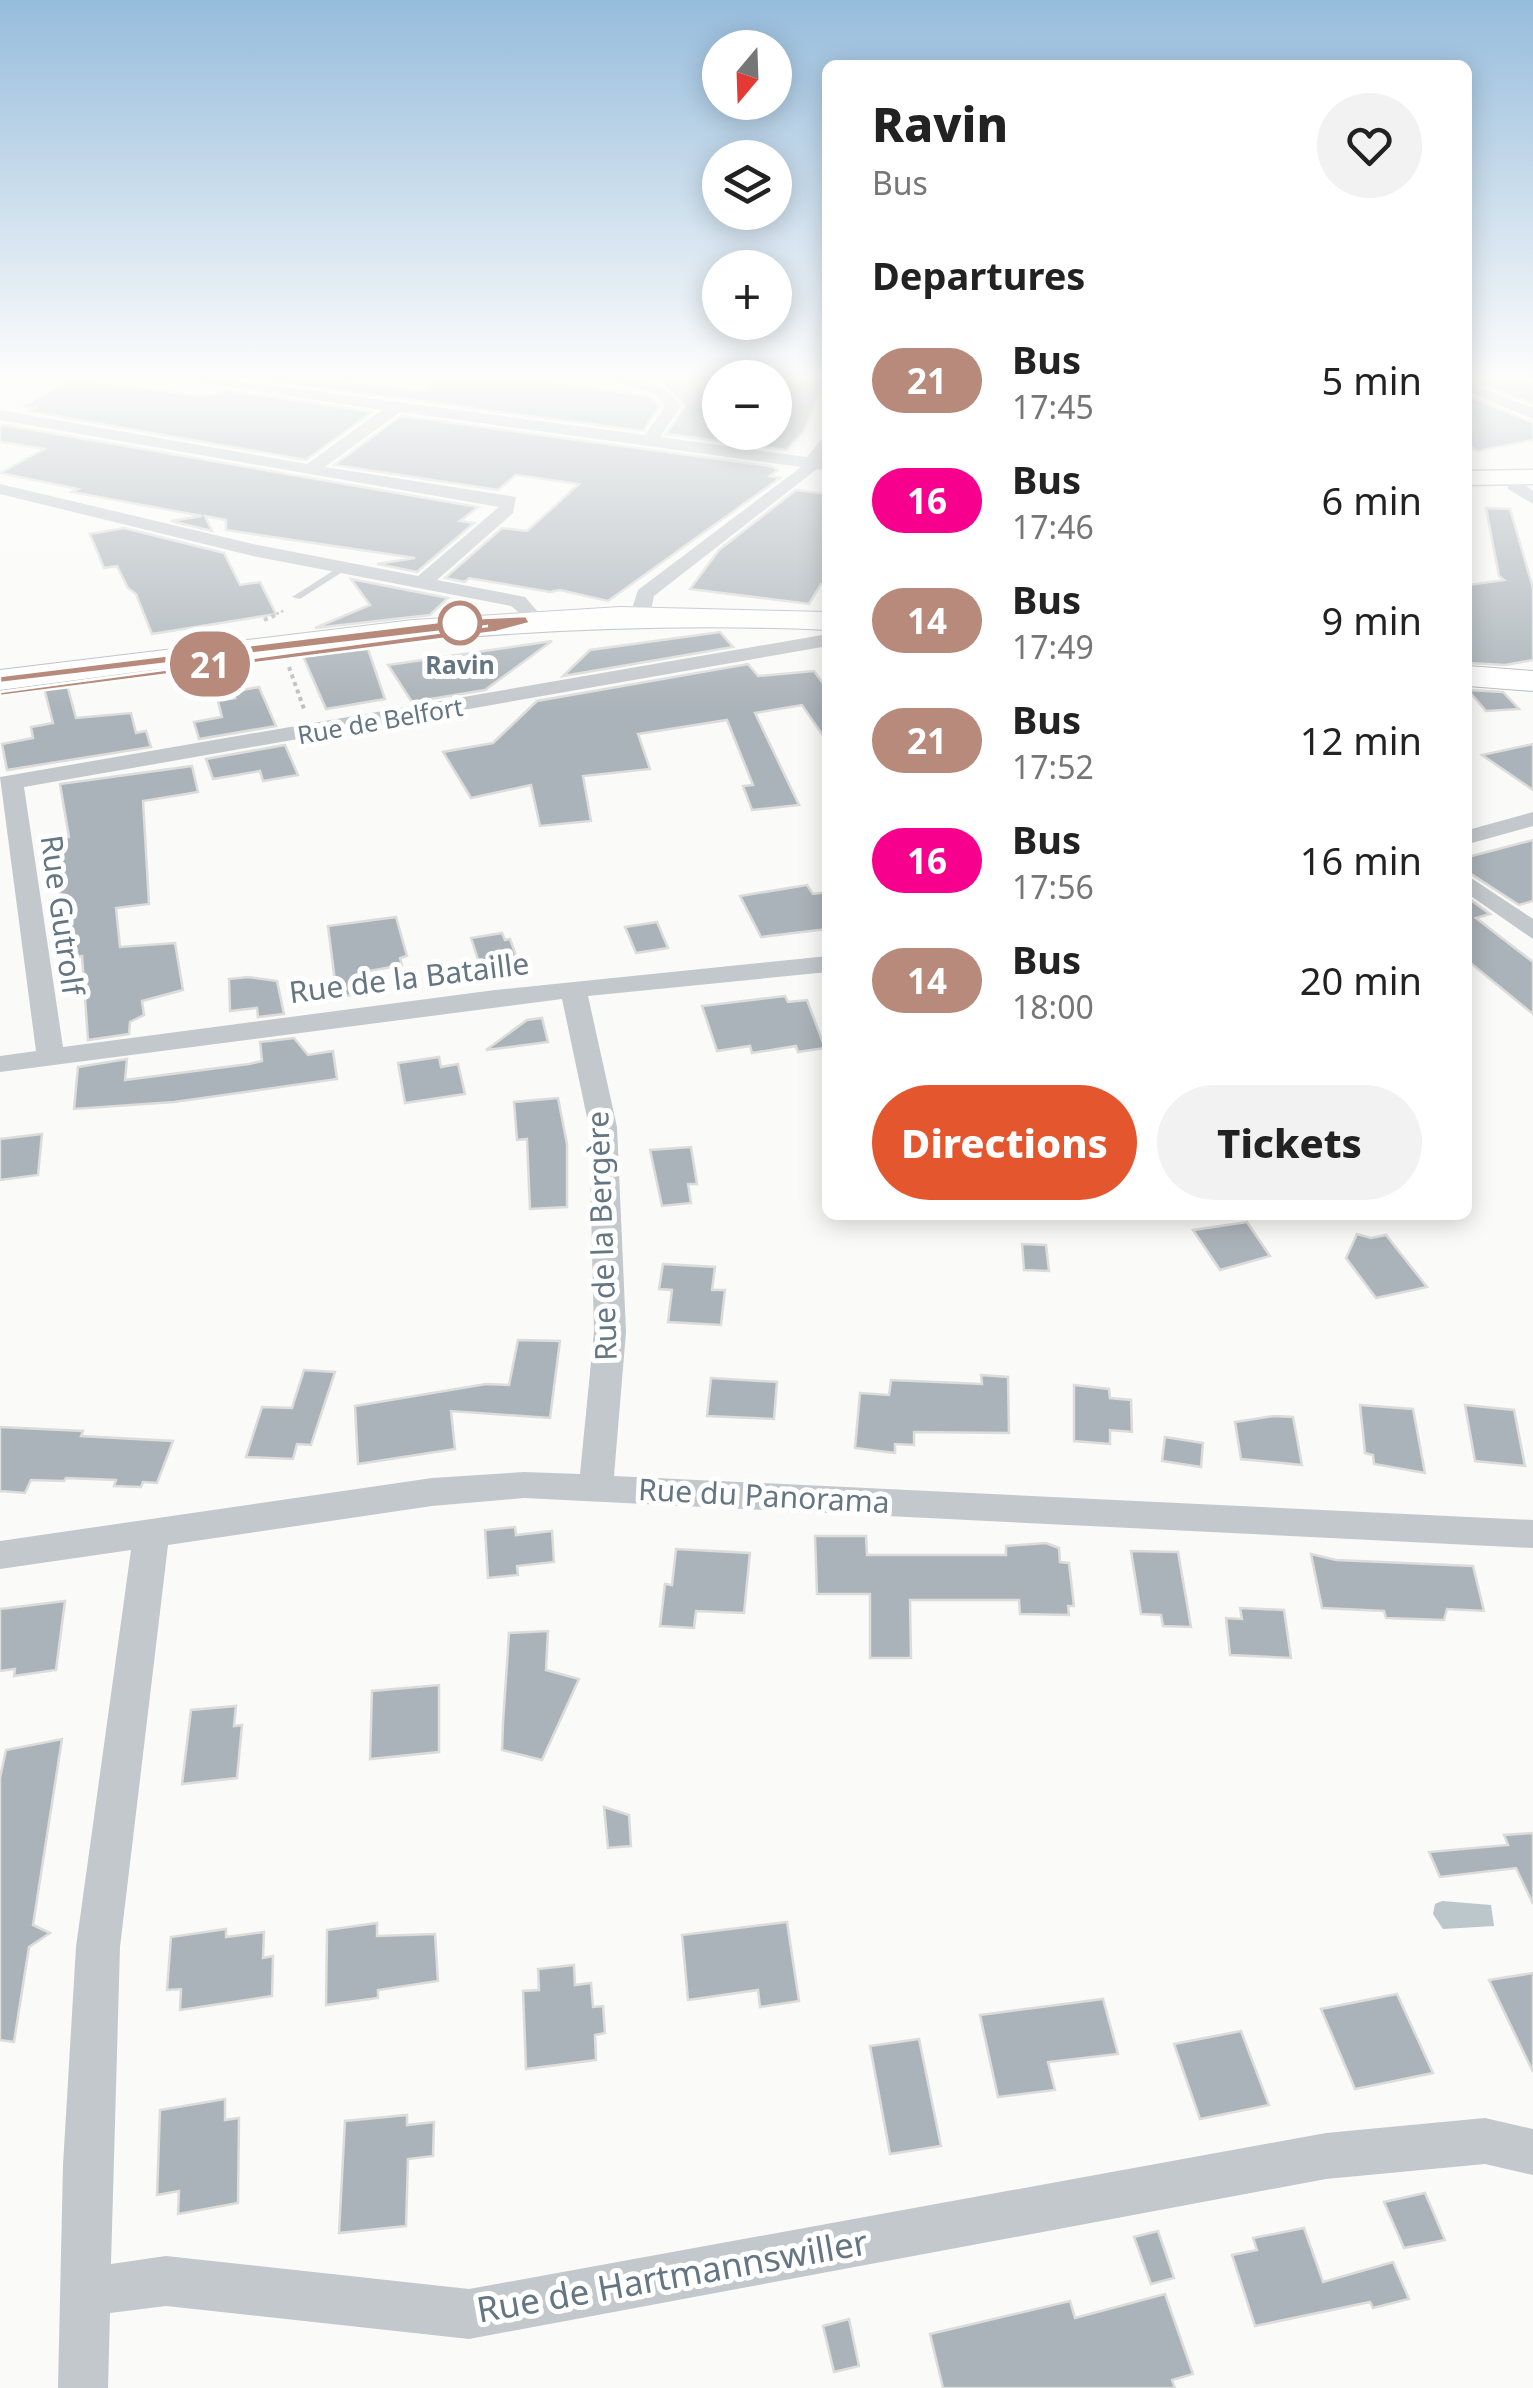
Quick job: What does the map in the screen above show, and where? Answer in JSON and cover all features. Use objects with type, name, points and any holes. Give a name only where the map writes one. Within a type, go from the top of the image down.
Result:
[{"type":"main road","points":[[0,680],[463,623],[682,612],[822,629]]},
{"type":"main road","points":[[640,616],[768,642]]},
{"type":"main road","points":[[0,692],[496,628],[530,620]]},
{"type":"main road","name":"Rue de Belfort","points":[[768,642],[822,630]]},
{"type":"main road","points":[[1472,676],[1533,681]]},
{"type":"street","points":[[420,584],[507,510],[510,501],[426,488]]},
{"type":"street","points":[[640,616],[645,594],[787,488]]},
{"type":"street","points":[[0,489],[342,569],[518,601],[529,608],[530,620]]},
{"type":"street","name":"Rue de Belfort","points":[[6,783],[300,734],[768,642]]},
{"type":"street","name":"Rue Gutrolf","points":[[6,783],[50,1056]]},
{"type":"street","points":[[1472,836],[1533,819]]},
{"type":"street","points":[[1472,886],[1533,931]]},
{"type":"street","name":"Rue de la Bataille","points":[[0,1064],[574,990],[822,965]]},
{"type":"street","name":"Rue de la Bergère","points":[[574,990],[603,1127],[610,1332],[596,1485]]},
{"type":"street","name":"Rue du Panorama","points":[[0,1556],[432,1492],[524,1485],[596,1485],[1533,1534]]},
{"type":"street","points":[[83,2388],[87,2165],[98,1946],[151,1534]]},
{"type":"street","name":"Rue de Hartmannswiller","points":[[86,2292],[166,2281],[469,2314],[1326,2156],[1485,2142],[1533,2152]]},
{"type":"lane","points":[[298,597],[342,569]]},
{"type":"path","points":[[287,661],[308,720],[300,734]]},
{"type":"shaded area","points":[[1442,1901],[1491,1905],[1494,1926],[1443,1929],[1433,1914],[1435,1904]]},
{"type":"building","points":[[371,488],[478,507],[460,521],[474,523],[417,572],[377,564],[415,558],[226,530],[226,520],[205,516],[212,531],[171,521],[202,516],[72,492]]},
{"type":"building","points":[[574,488],[765,488],[608,601],[560,590],[550,592],[469,578],[465,582],[445,578],[502,528],[527,531]]},
{"type":"building","points":[[796,490],[822,493],[822,584],[809,604],[690,589],[719,550]]},
{"type":"building","points":[[1486,508],[1510,509],[1533,588],[1533,660],[1505,665],[1472,663],[1472,584],[1504,580],[1499,576]]},
{"type":"building","points":[[124,528],[224,553],[240,585],[260,582],[276,614],[152,634],[136,594],[128,588],[117,566],[104,568],[90,534]]},
{"type":"building","points":[[351,579],[448,598],[430,615],[315,628],[370,605]]},
{"type":"building","points":[[720,632],[733,647],[563,676],[590,650]]},
{"type":"building","points":[[552,641],[485,690],[412,702],[388,665]]},
{"type":"building","points":[[368,649],[385,699],[326,709],[303,656]]},
{"type":"building","points":[[748,664],[758,676],[814,671],[822,682],[822,734],[802,705],[755,713],[799,805],[752,810],[743,786],[753,785],[727,720],[638,734],[650,769],[583,776],[591,821],[540,826],[531,785],[471,798],[443,752],[493,743],[537,701]]},
{"type":"building","points":[[67,685],[76,718],[131,713],[136,733],[146,731],[151,747],[7,770],[2,744],[33,738],[31,727],[53,723],[44,688]]},
{"type":"building","points":[[259,687],[276,726],[199,739],[194,722],[222,717],[218,701],[235,698],[232,692]]},
{"type":"building","points":[[1472,690],[1503,692],[1519,709],[1486,711]]},
{"type":"building","points":[[1533,744],[1533,790],[1482,755]]},
{"type":"building","points":[[285,745],[298,775],[263,781],[260,771],[213,779],[206,759]]},
{"type":"building","points":[[192,766],[198,792],[143,801],[149,904],[116,908],[120,947],[175,943],[183,990],[142,1001],[144,1015],[130,1022],[129,1034],[88,1040],[82,956],[76,957],[73,931],[63,933],[56,839],[69,837],[60,784]]},
{"type":"building","points":[[1533,840],[1533,901],[1519,905],[1472,875],[1472,856]]},
{"type":"building","points":[[807,885],[813,894],[822,893],[822,930],[761,937],[740,896]]},
{"type":"building","points":[[1472,901],[1490,914],[1476,918],[1533,962],[1533,1014],[1472,964]]},
{"type":"building","points":[[396,917],[407,956],[400,958],[402,965],[364,972],[367,993],[337,997],[328,926]]},
{"type":"building","points":[[657,922],[668,948],[636,953],[625,927]]},
{"type":"building","points":[[502,933],[505,940],[510,939],[520,966],[482,972],[471,938]]},
{"type":"building","points":[[229,979],[277,981],[284,1014],[258,1017],[257,1008],[230,1011]]},
{"type":"building","points":[[785,996],[788,1002],[807,1000],[822,1048],[798,1052],[796,1046],[752,1053],[750,1046],[717,1051],[702,1006]]},
{"type":"building","points":[[542,1018],[548,1042],[486,1050],[527,1020]]},
{"type":"building","points":[[294,1038],[308,1055],[333,1051],[337,1079],[174,1102],[74,1109],[78,1067],[127,1059],[125,1080],[249,1064],[262,1061],[260,1042]]},
{"type":"building","points":[[439,1057],[441,1067],[458,1064],[465,1094],[405,1103],[398,1063]]},
{"type":"building","points":[[558,1098],[567,1144],[567,1207],[530,1209],[527,1139],[517,1140],[514,1102]]},
{"type":"building","points":[[42,1134],[38,1175],[0,1180],[0,1139]]},
{"type":"building","points":[[691,1147],[697,1184],[688,1184],[691,1203],[662,1206],[650,1150]]},
{"type":"building","points":[[1247,1222],[1270,1256],[1220,1270],[1193,1230]]},
{"type":"building","points":[[1357,1234],[1371,1238],[1386,1235],[1427,1287],[1376,1298],[1346,1258]]},
{"type":"building","points":[[1022,1244],[1046,1245],[1049,1271],[1024,1270]]},
{"type":"building","points":[[663,1264],[715,1267],[712,1290],[725,1290],[721,1325],[668,1322],[672,1290],[659,1289]]},
{"type":"building","points":[[518,1340],[560,1341],[550,1418],[451,1411],[455,1449],[358,1464],[355,1406],[486,1384],[509,1385]]},
{"type":"building","points":[[304,1370],[335,1372],[311,1445],[297,1444],[293,1459],[246,1457],[262,1407],[292,1408]]},
{"type":"building","points":[[981,1375],[1008,1377],[1009,1433],[914,1432],[914,1445],[895,1444],[895,1453],[855,1448],[860,1393],[889,1395],[891,1380],[982,1384]]},
{"type":"building","points":[[711,1378],[777,1382],[774,1419],[707,1416]]},
{"type":"building","points":[[1074,1385],[1109,1389],[1110,1398],[1131,1400],[1132,1432],[1110,1430],[1110,1444],[1074,1441]]},
{"type":"building","points":[[1360,1405],[1413,1409],[1425,1473],[1374,1464],[1373,1455],[1365,1453]]},
{"type":"building","points":[[1465,1405],[1514,1410],[1525,1466],[1475,1461]]},
{"type":"building","points":[[1293,1417],[1302,1465],[1241,1459],[1235,1422]]},
{"type":"building","points":[[0,1427],[173,1441],[157,1483],[114,1486],[116,1480],[66,1478],[31,1480],[25,1493],[0,1491]]},
{"type":"building","points":[[1165,1437],[1203,1443],[1201,1467],[1162,1461]]},
{"type":"building","points":[[515,1527],[516,1535],[552,1531],[554,1562],[517,1566],[518,1575],[488,1578],[485,1530]]},
{"type":"building","points":[[815,1536],[866,1536],[867,1555],[1006,1555],[1006,1546],[1046,1543],[1059,1548],[1060,1562],[1069,1563],[1074,1606],[1068,1606],[1069,1615],[1020,1614],[1019,1600],[910,1600],[911,1658],[870,1658],[870,1594],[817,1594]]},
{"type":"building","points":[[676,1549],[750,1553],[744,1613],[696,1611],[694,1628],[660,1626],[665,1584],[672,1585]]},
{"type":"building","points":[[1131,1551],[1178,1552],[1191,1627],[1163,1626],[1161,1615],[1141,1614]]},
{"type":"building","points":[[1311,1554],[1336,1560],[1473,1566],[1484,1611],[1447,1609],[1444,1620],[1386,1618],[1384,1611],[1322,1608]]},
{"type":"building","points":[[65,1601],[56,1670],[14,1676],[15,1669],[0,1671],[0,1609]]},
{"type":"building","points":[[1240,1608],[1284,1610],[1291,1658],[1230,1655],[1226,1618],[1242,1619]]},
{"type":"building","points":[[548,1631],[546,1670],[579,1679],[542,1760],[502,1750],[503,1723],[509,1633]]},
{"type":"building","points":[[439,1685],[439,1752],[370,1759],[372,1691]]},
{"type":"building","points":[[236,1706],[234,1726],[242,1725],[237,1778],[182,1784],[191,1710]]},
{"type":"building","points":[[62,1739],[33,1925],[50,1933],[29,1947],[14,2042],[0,2040],[0,1778],[6,1750]]},
{"type":"building","points":[[604,1807],[629,1815],[631,1846],[608,1848]]},
{"type":"building","points":[[1533,1833],[1533,1904],[1516,1868],[1440,1877],[1429,1852],[1508,1845],[1504,1835]]},
{"type":"building","points":[[787,1922],[799,2001],[760,2007],[758,1990],[688,2000],[682,1935]]},
{"type":"building","points":[[377,1923],[377,1936],[435,1934],[438,1981],[378,1990],[378,1998],[326,2005],[327,1930]]},
{"type":"building","points":[[226,1929],[226,1937],[264,1932],[263,1958],[273,1956],[272,1996],[180,2010],[181,1989],[167,1990],[171,1937]]},
{"type":"building","points":[[574,1965],[575,1985],[591,1983],[593,2007],[603,2006],[605,2033],[595,2035],[596,2060],[526,2069],[523,1991],[539,1990],[538,1969]]},
{"type":"building","points":[[1533,1973],[1533,2072],[1489,1980]]},
{"type":"building","points":[[1397,1994],[1433,2073],[1355,2089],[1321,2009]]},
{"type":"building","points":[[1103,1999],[1118,2054],[1048,2062],[1055,2090],[998,2097],[980,2015]]},
{"type":"building","points":[[1241,2031],[1269,2105],[1200,2119],[1174,2044]]},
{"type":"building","points":[[919,2039],[941,2146],[890,2154],[870,2046]]},
{"type":"building","points":[[225,2099],[225,2120],[239,2118],[238,2203],[178,2214],[179,2191],[157,2195],[160,2110]]},
{"type":"building","points":[[407,2115],[407,2125],[434,2122],[433,2156],[408,2159],[406,2226],[339,2233],[345,2121]]},
{"type":"building","points":[[1425,2193],[1445,2240],[1404,2248],[1384,2202]]},
{"type":"building","points":[[1304,2228],[1323,2282],[1393,2262],[1409,2299],[1373,2308],[1370,2302],[1255,2326],[1232,2255],[1257,2250],[1253,2238]]},
{"type":"building","points":[[1158,2231],[1174,2278],[1151,2284],[1134,2237]]},
{"type":"building","points":[[1165,2294],[1193,2374],[1172,2380],[1175,2388],[943,2388],[930,2334],[1070,2301],[1075,2318]]},
{"type":"building","points":[[849,2319],[859,2366],[834,2372],[823,2326]]},
{"type":"bus line","name":"21","points":[[0,680],[495,619],[526,620],[496,628],[0,692]]},
{"type":"place","name":"Ravin","points":[[460,623]]}]
